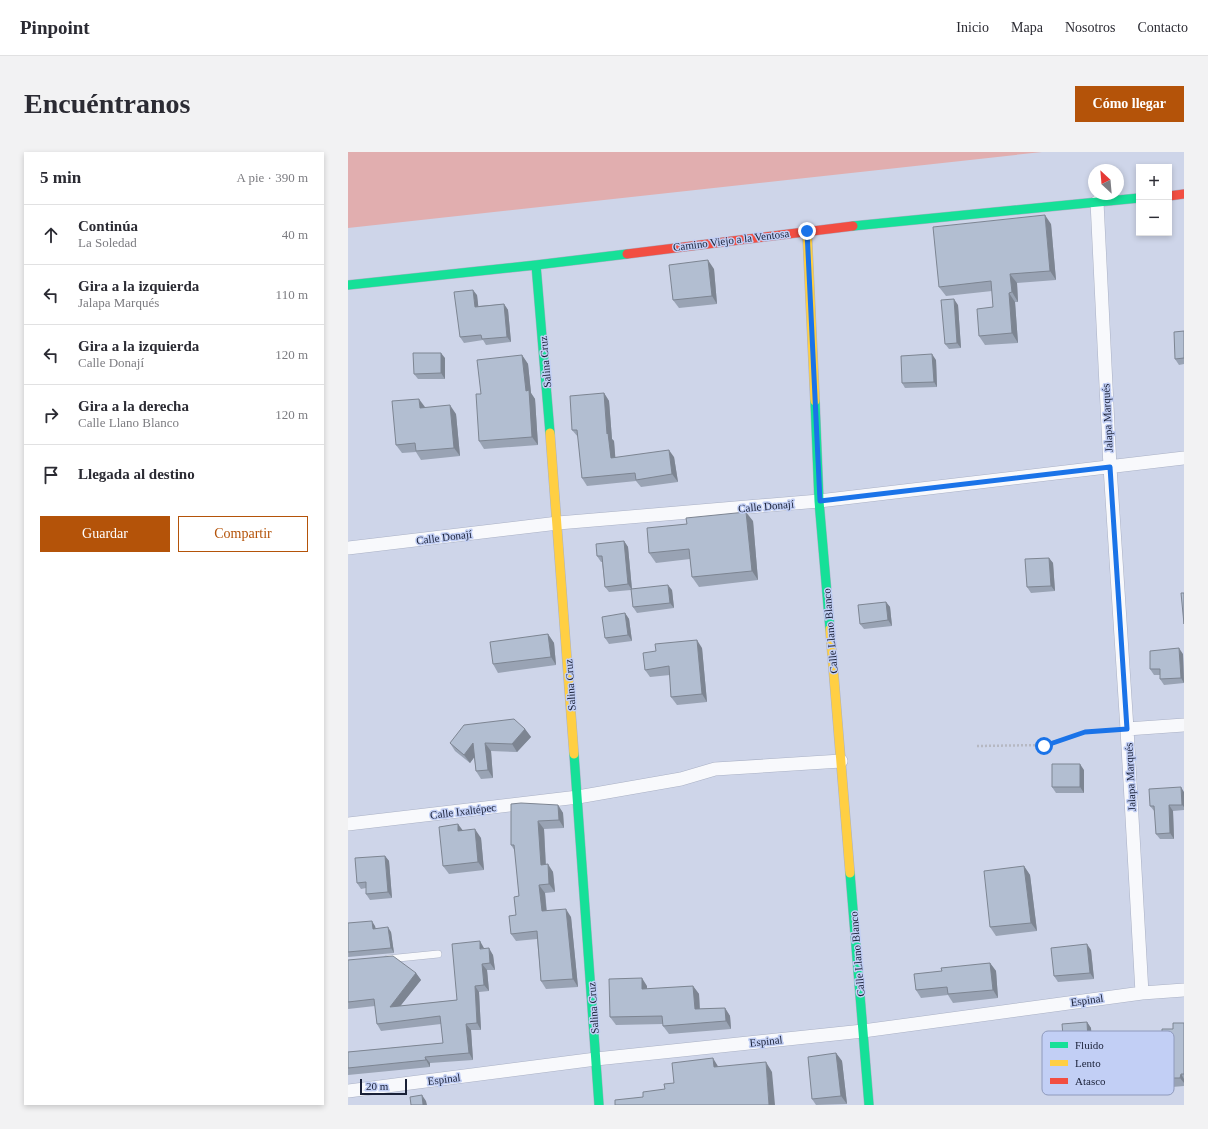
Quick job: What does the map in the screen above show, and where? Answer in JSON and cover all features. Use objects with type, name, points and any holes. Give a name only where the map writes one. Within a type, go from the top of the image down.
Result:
[{"type":"street","points":[[1172,196],[1184,194]]},
{"type":"street","name":"Camino Viejo a la Ventosa","points":[[348,285],[807,231],[1136,198]]},
{"type":"street","name":"Jalapa Marqués","points":[[1097,202],[1110,467],[1142,993]]},
{"type":"street","name":"Calle Llano Blanco","points":[[807,231],[820,501],[869,1105]]},
{"type":"street","name":"Salina Cruz","points":[[536,264],[558,523],[599,1105]]},
{"type":"street","name":"Calle Donají","points":[[348,548],[558,523],[820,501],[1184,458]]},
{"type":"street","points":[[1127,729],[1184,725]]},
{"type":"street","name":"Calle Ixaltépec","points":[[348,824],[578,797],[681,779],[715,769],[841,761]]},
{"type":"street","name":"Espinal","points":[[348,1091],[596,1059],[863,1031],[1142,993],[1184,990]]},
{"type":"lane","points":[[378,960],[438,954]]},
{"type":"path","points":[[977,746],[1044,746],[1085,732],[1127,729]]},
{"type":"shaded area","points":[[348,152],[1042,152],[348,228]]},
{"type":"building","points":[[1045,215],[1050,271],[1010,274],[1012,292],[1009,293],[1012,333],[979,336],[977,309],[993,307],[991,281],[939,287],[933,227]]},
{"type":"building","points":[[708,260],[712,296],[673,300],[669,265]]},
{"type":"building","points":[[473,290],[475,307],[504,304],[507,337],[482,339],[481,335],[460,337],[454,292]]},
{"type":"building","points":[[954,299],[957,343],[945,344],[941,300]]},
{"type":"building","points":[[1184,331],[1184,358],[1175,359],[1174,332]]},
{"type":"building","points":[[413,353],[441,353],[441,373],[414,374]]},
{"type":"building","points":[[932,354],[934,382],[902,383],[901,356]]},
{"type":"building","points":[[522,355],[526,391],[529,390],[532,437],[479,441],[476,394],[481,394],[477,360]]},
{"type":"building","points":[[604,393],[607,434],[608,433],[611,458],[669,450],[672,474],[636,480],[635,473],[582,478],[577,430],[572,430],[570,396]]},
{"type":"building","points":[[419,399],[420,408],[450,405],[454,448],[416,451],[415,443],[396,445],[392,401]]},
{"type":"building","points":[[746,512],[752,571],[692,577],[689,549],[649,553],[647,528],[687,524],[686,518]]},
{"type":"building","points":[[624,541],[628,584],[605,587],[602,556],[597,556],[596,544]]},
{"type":"building","points":[[1049,558],[1051,586],[1027,587],[1025,559]]},
{"type":"building","points":[[668,585],[670,603],[633,607],[631,589]]},
{"type":"building","points":[[1181,593],[1184,593],[1184,624]]},
{"type":"building","points":[[886,602],[888,620],[860,624],[858,605]]},
{"type":"building","points":[[625,613],[628,635],[605,638],[602,617]]},
{"type":"building","points":[[548,634],[551,657],[493,664],[490,642]]},
{"type":"building","points":[[697,640],[702,694],[671,697],[669,666],[645,670],[643,653],[656,651],[655,644]]},
{"type":"building","points":[[1179,648],[1181,678],[1160,679],[1160,669],[1150,669],[1150,651]]},
{"type":"building","points":[[514,719],[525,729],[512,744],[485,743],[488,770],[476,771],[473,743],[464,755],[450,743],[464,725]]},
{"type":"building","points":[[1052,764],[1080,764],[1080,787],[1052,787]]},
{"type":"building","points":[[1181,787],[1182,805],[1169,805],[1170,833],[1156,834],[1154,806],[1150,806],[1149,789]]},
{"type":"building","points":[[521,803],[558,805],[559,820],[538,821],[541,865],[548,864],[549,884],[539,885],[542,911],[566,909],[573,979],[541,981],[537,931],[511,934],[509,916],[516,915],[514,897],[519,896],[514,845],[511,845],[511,804]]},
{"type":"building","points":[[458,824],[458,831],[475,829],[478,862],[443,866],[439,827]]},
{"type":"building","points":[[385,856],[388,892],[366,894],[366,882],[357,883],[355,858]]},
{"type":"building","points":[[1024,866],[1031,923],[990,927],[984,871]]},
{"type":"building","points":[[372,921],[373,929],[388,927],[391,948],[348,952],[348,923]]},
{"type":"building","points":[[480,941],[480,949],[489,948],[490,963],[482,964],[484,985],[475,986],[477,1023],[466,1024],[469,1053],[425,1057],[426,1060],[348,1068],[348,1052],[443,1043],[440,1016],[377,1024],[374,999],[348,1002],[348,960],[393,956],[416,973],[390,1007],[457,1000],[452,944]]},
{"type":"building","points":[[1087,944],[1090,973],[1054,976],[1051,948]]},
{"type":"building","points":[[990,963],[993,990],[948,994],[947,987],[916,990],[914,974],[942,971],[941,968]]},
{"type":"building","points":[[642,978],[642,989],[693,986],[695,1009],[725,1008],[726,1021],[663,1026],[662,1016],[610,1017],[609,979]]},
{"type":"building","points":[[1087,1022],[1088,1031],[1063,1031],[1062,1024]]},
{"type":"building","points":[[1173,1023],[1184,1023],[1184,1074],[1181,1074],[1180,1078],[1174,1078],[1174,1031],[1162,1031],[1162,1029],[1173,1029]]},
{"type":"building","points":[[836,1053],[841,1096],[812,1099],[808,1057]]},
{"type":"building","points":[[713,1058],[714,1067],[766,1062],[769,1105],[615,1105],[615,1100],[643,1097],[643,1092],[665,1089],[664,1084],[674,1083],[672,1063]]},
{"type":"building","points":[[422,1095],[423,1105],[411,1105],[410,1097]]},
{"type":"traffic: fast","points":[[853,226],[1136,198]]},
{"type":"traffic: fast","points":[[348,285],[627,254]]},
{"type":"traffic: fast","points":[[536,265],[550,433]]},
{"type":"traffic: fast","points":[[815,401],[819,501],[830,629]]},
{"type":"traffic: fast","points":[[574,754],[599,1105]]},
{"type":"traffic: fast","points":[[850,873],[869,1105]]},
{"type":"traffic: slow","points":[[807,231],[815,401]]},
{"type":"traffic: slow","points":[[550,433],[574,754]]},
{"type":"traffic: slow","points":[[830,629],[850,873]]},
{"type":"traffic: jam","points":[[1172,196],[1184,194]]},
{"type":"traffic: jam","points":[[627,254],[853,226]]},
{"type":"route","points":[[807,231],[820,501],[1110,467],[1127,729],[1085,732],[1044,746]]}]
